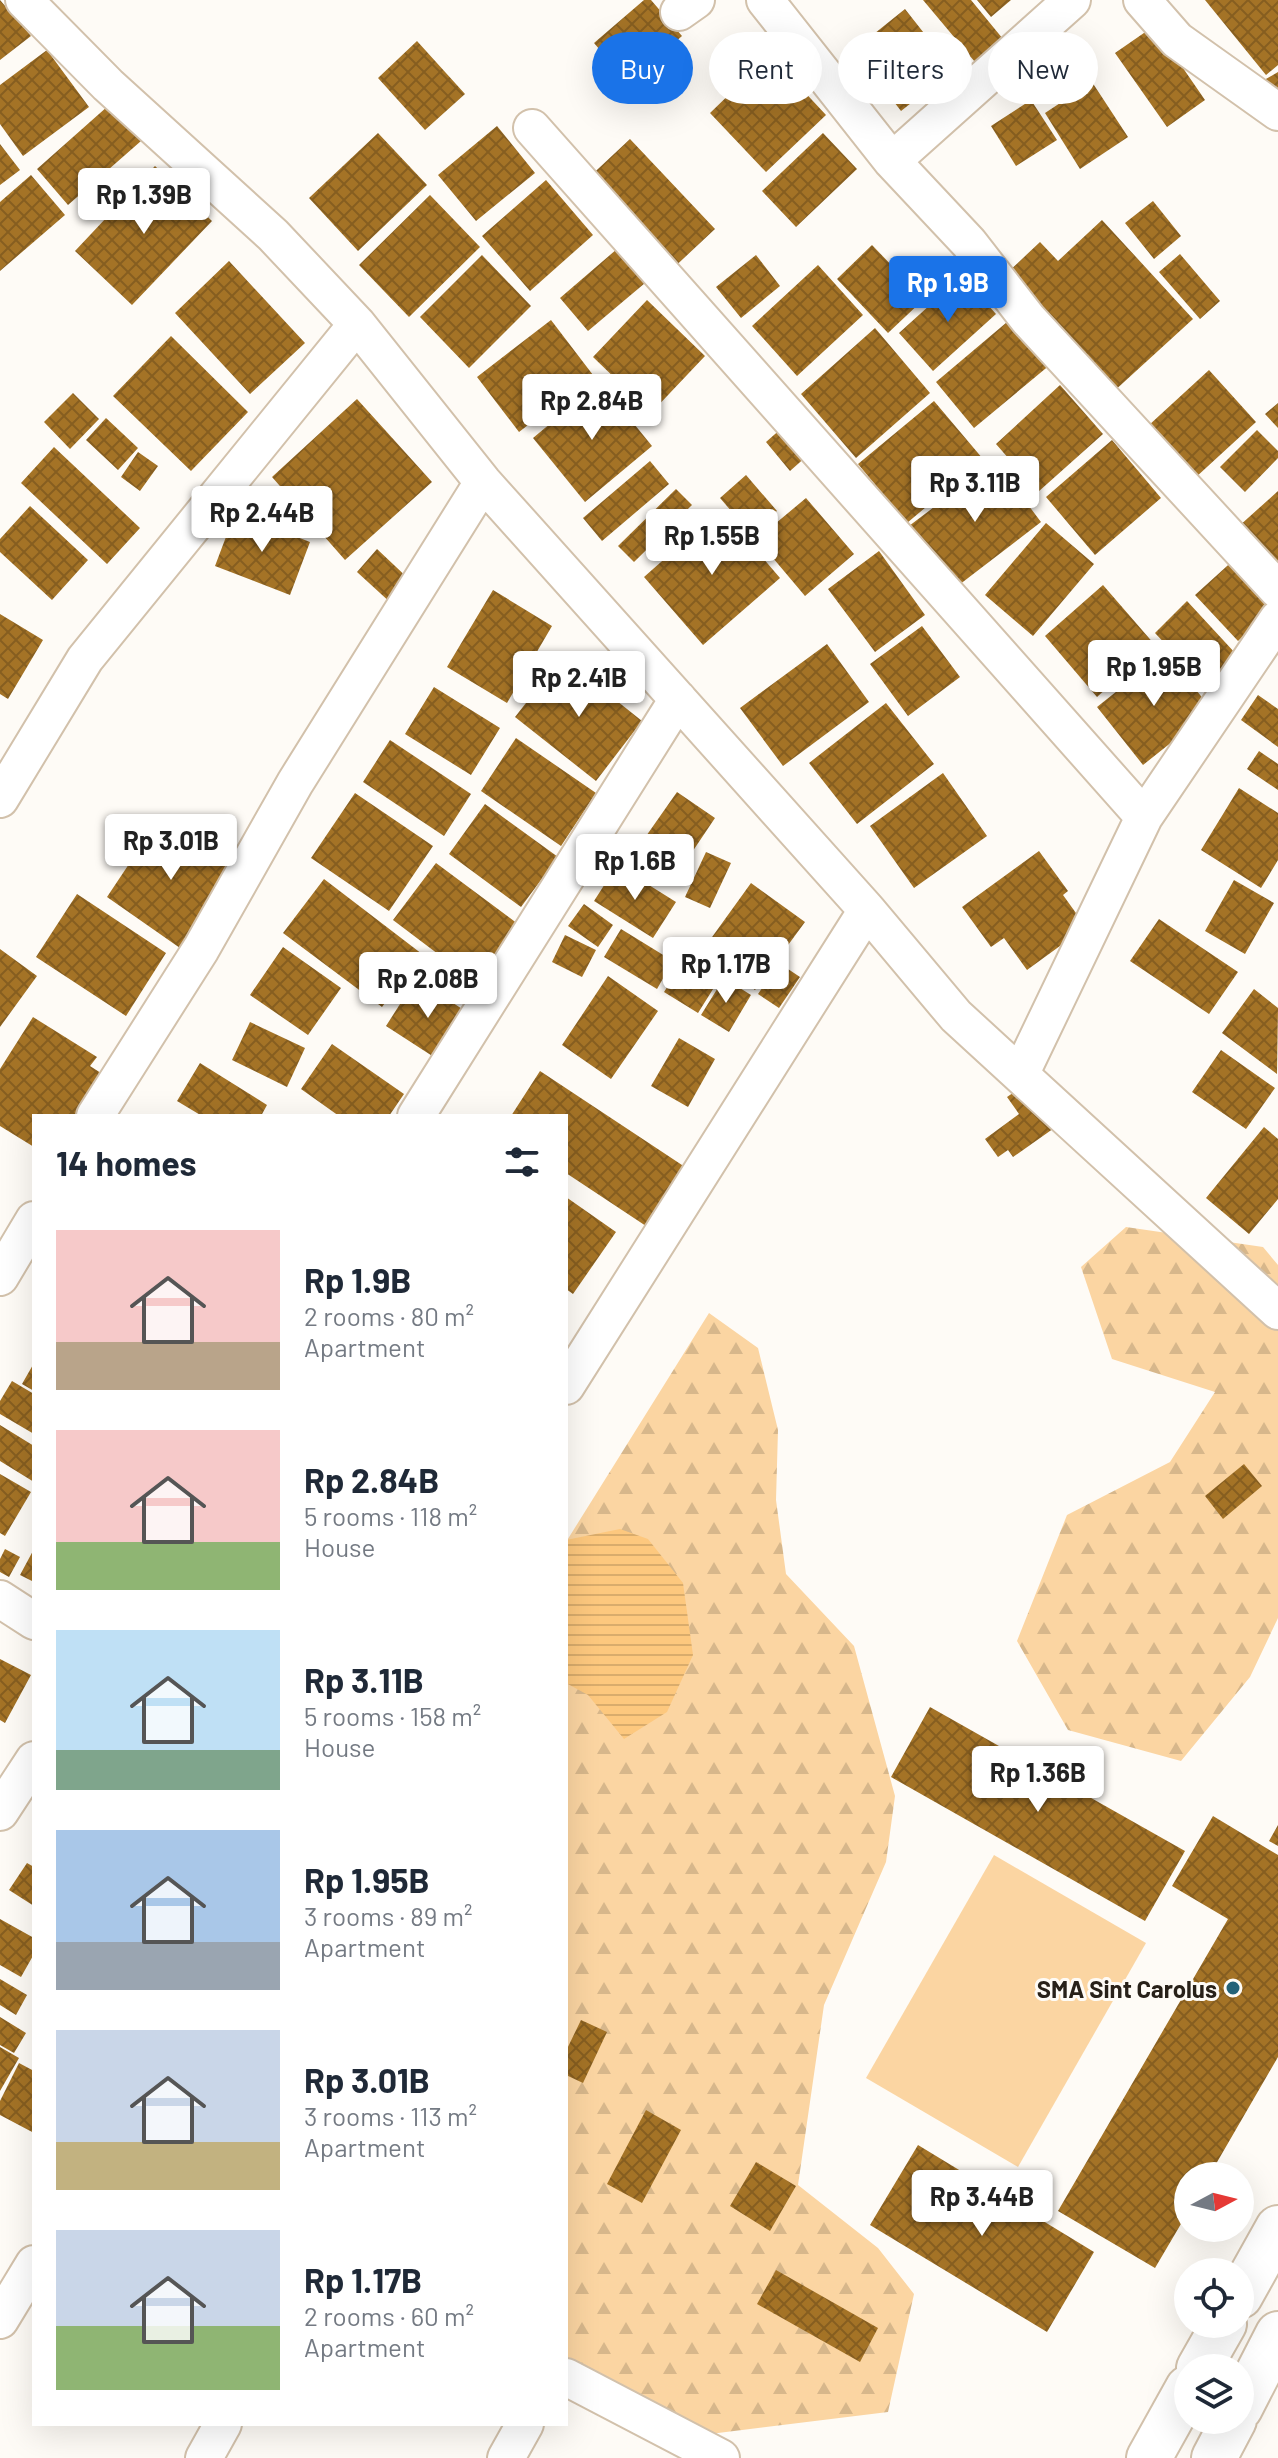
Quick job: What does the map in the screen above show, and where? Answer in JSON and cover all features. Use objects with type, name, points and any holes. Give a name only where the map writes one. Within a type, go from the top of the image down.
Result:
[{"type":"street","points":[[24,0],[108,85],[273,235],[357,324],[483,482],[867,910],[956,1016],[1278,1311]]},
{"type":"street","points":[[765,0],[892,161],[969,243],[1028,319],[1278,590]]},
{"type":"street","points":[[892,161],[1072,0]]},
{"type":"street","points":[[1142,0],[1177,40],[1278,112]]},
{"type":"street","points":[[532,128],[1144,817]]},
{"type":"street","points":[[0,799],[85,659],[357,324]]},
{"type":"street","points":[[96,1114],[201,949],[295,783],[483,482]]},
{"type":"street","points":[[1021,1073],[1144,817],[1278,619]]},
{"type":"street","points":[[417,1114],[678,699]]},
{"type":"street","points":[[568,1383],[867,910]]},
{"type":"street","points":[[0,1277],[32,1223]]},
{"type":"street","points":[[0,1599],[32,1620]]},
{"type":"street","points":[[0,1812],[32,1763]]},
{"type":"street","points":[[1254,2271],[1278,2228]]},
{"type":"street","points":[[0,2320],[32,2267]]},
{"type":"street","points":[[1254,2381],[1278,2334]]},
{"type":"street","points":[[568,2378],[721,2458]]},
{"type":"street","points":[[1149,2458],[1174,2413]]},
{"type":"street","points":[[204,2458],[222,2426]]},
{"type":"street","points":[[506,2458],[524,2426]]},
{"type":"street","points":[[1214,2458],[1227,2434]]},
{"type":"green space","points":[[1126,1227],[1263,1247],[1278,1265],[1278,1618],[1250,1677],[1181,1761],[1068,1730],[1017,1641],[1067,1515],[1170,1462],[1215,1392],[1112,1359],[1081,1267]]},
{"type":"green space","points":[[709,1313],[758,1348],[778,1430],[776,1500],[786,1574],[854,1646],[895,1796],[886,1862],[824,2005],[798,2185],[878,2248],[914,2294],[888,2412],[702,2435],[568,2365],[568,1539]]},
{"type":"green space","points":[[994,1855],[1146,1943],[1018,2167],[866,2078]]},
{"type":"shaded area","points":[[620,1529],[648,1539],[683,1583],[693,1655],[667,1712],[624,1739],[588,1695],[568,1684],[568,1540]]},
{"type":"building","points":[[0,0],[31,36],[0,60]]},
{"type":"building","points":[[644,0],[651,0],[679,32],[607,32]]},
{"type":"building","points":[[923,0],[971,0],[997,32],[988,32],[988,51],[975,62],[972,58],[972,32],[950,32]]},
{"type":"building","points":[[977,0],[1011,0],[991,17]]},
{"type":"building","points":[[1205,0],[1278,0],[1278,65],[1266,75]]},
{"type":"building","points":[[905,9],[923,32],[876,32]]},
{"type":"building","points":[[1154,26],[1205,100],[1167,127],[1115,53]]},
{"type":"building","points":[[417,41],[465,94],[425,130],[378,78]]},
{"type":"building","points":[[47,50],[89,107],[23,156],[0,124],[0,85]]},
{"type":"building","points":[[1278,72],[1278,96],[1259,83]]},
{"type":"building","points":[[1098,91],[1128,137],[1080,169],[1045,113],[1059,104],[1098,104]]},
{"type":"building","points":[[117,98],[149,134],[68,205],[37,169]]},
{"type":"building","points":[[719,104],[816,104],[826,115],[766,172],[710,113]]},
{"type":"building","points":[[896,104],[910,104],[901,111]]},
{"type":"building","points":[[1025,104],[1034,104],[1057,140],[1016,166],[991,126]]},
{"type":"building","points":[[497,126],[535,173],[476,221],[438,175]]},
{"type":"building","points":[[378,133],[427,185],[358,251],[309,198]]},
{"type":"building","points":[[823,133],[857,169],[796,227],[762,191]]},
{"type":"building","points":[[630,139],[715,229],[668,273],[583,183]]},
{"type":"building","points":[[0,144],[20,170],[0,185]]},
{"type":"building","points":[[155,166],[212,221],[132,305],[75,251]]},
{"type":"building","points":[[31,175],[65,215],[0,271],[0,202]]},
{"type":"building","points":[[546,180],[593,235],[530,291],[482,236]]},
{"type":"building","points":[[430,195],[480,247],[409,317],[359,265]]},
{"type":"building","points":[[1153,201],[1181,236],[1154,259],[1125,223]]},
{"type":"building","points":[[1102,220],[1193,319],[1112,393],[1005,275],[1040,242],[1058,261]]},
{"type":"building","points":[[872,245],[924,299],[888,333],[837,279]]},
{"type":"building","points":[[617,249],[645,283],[588,331],[560,298]]},
{"type":"building","points":[[1180,254],[1220,301],[1200,319],[1159,272]]},
{"type":"building","points":[[482,255],[531,306],[469,368],[420,317]]},
{"type":"building","points":[[756,255],[780,286],[741,318],[716,287]]},
{"type":"building","points":[[229,261],[305,343],[250,394],[175,313]]},
{"type":"building","points":[[818,265],[863,315],[797,376],[752,326]]},
{"type":"building","points":[[962,276],[996,314],[933,371],[899,333]]},
{"type":"building","points":[[647,300],[705,356],[651,413],[593,357]]},
{"type":"building","points":[[1013,317],[1051,364],[974,428],[936,382]]},
{"type":"building","points":[[551,320],[593,375],[519,432],[477,377]]},
{"type":"building","points":[[875,328],[930,393],[856,458],[801,394]]},
{"type":"building","points":[[171,336],[248,412],[191,471],[113,396]]},
{"type":"building","points":[[1209,370],[1256,422],[1195,478],[1148,426]]},
{"type":"building","points":[[600,382],[652,446],[585,502],[533,438]]},
{"type":"building","points":[[1060,385],[1103,434],[1038,492],[996,444]]},
{"type":"building","points":[[73,393],[99,419],[70,449],[44,422]]},
{"type":"building","points":[[357,399],[432,482],[345,560],[272,477]]},
{"type":"building","points":[[934,401],[983,459],[907,523],[858,464]]},
{"type":"building","points":[[1278,403],[1278,428],[1265,414]]},
{"type":"building","points":[[106,418],[138,448],[118,470],[86,440]]},
{"type":"building","points":[[783,427],[808,455],[790,471],[766,442]]},
{"type":"building","points":[[1257,430],[1278,451],[1278,458],[1245,492],[1220,467]]},
{"type":"building","points":[[1112,440],[1161,498],[1095,555],[1046,497]]},
{"type":"building","points":[[54,447],[140,528],[107,564],[21,483]]},
{"type":"building","points":[[138,452],[158,466],[140,491],[121,477]]},
{"type":"building","points":[[650,461],[669,484],[602,541],[583,518]]},
{"type":"building","points":[[995,461],[1041,522],[955,588],[909,526]]},
{"type":"building","points":[[746,475],[777,511],[751,534],[720,498]]},
{"type":"building","points":[[676,489],[692,505],[634,562],[618,546]]},
{"type":"building","points":[[1278,491],[1278,570],[1238,527]]},
{"type":"building","points":[[806,498],[854,554],[805,596],[757,539]]},
{"type":"building","points":[[30,506],[88,560],[52,600],[0,552],[0,539]]},
{"type":"building","points":[[721,509],[780,578],[703,645],[644,577]]},
{"type":"building","points":[[235,513],[310,542],[290,595],[215,566]]},
{"type":"building","points":[[1046,523],[1094,564],[1033,636],[985,595]]},
{"type":"building","points":[[377,549],[412,582],[392,604],[357,572]]},
{"type":"building","points":[[879,551],[925,615],[875,652],[828,589]]},
{"type":"building","points":[[1237,557],[1278,603],[1238,641],[1195,595]]},
{"type":"building","points":[[1103,585],[1155,645],[1097,697],[1045,636]]},
{"type":"building","points":[[493,590],[552,626],[507,703],[447,667]]},
{"type":"building","points":[[1187,601],[1236,654],[1204,685],[1155,633]]},
{"type":"building","points":[[0,614],[43,640],[8,699],[0,694]]},
{"type":"building","points":[[922,626],[960,677],[908,716],[870,664]]},
{"type":"building","points":[[827,644],[869,702],[783,766],[740,708]]},
{"type":"building","points":[[1166,652],[1212,710],[1143,765],[1097,707]]},
{"type":"building","points":[[562,657],[642,721],[596,781],[515,717]]},
{"type":"building","points":[[434,687],[500,728],[471,775],[405,734]]},
{"type":"building","points":[[1258,695],[1278,709],[1278,747],[1241,720]]},
{"type":"building","points":[[886,703],[934,764],[857,824],[809,763]]},
{"type":"building","points":[[516,738],[596,793],[561,846],[481,791]]},
{"type":"building","points":[[390,740],[471,794],[444,836],[363,782]]},
{"type":"building","points":[[1259,751],[1278,764],[1278,790],[1247,769]]},
{"type":"building","points":[[943,773],[987,836],[914,888],[870,826]]},
{"type":"building","points":[[1239,788],[1278,813],[1278,860],[1261,888],[1201,850]]},
{"type":"building","points":[[677,792],[715,818],[676,876],[637,849]]},
{"type":"building","points":[[355,793],[433,846],[389,911],[311,858]]},
{"type":"building","points":[[485,804],[558,857],[521,907],[449,854]]},
{"type":"building","points":[[161,816],[236,867],[180,948],[107,897]]},
{"type":"building","points":[[1039,851],[1068,891],[1063,895],[1086,927],[1027,970],[1004,938],[991,947],[962,907]]},
{"type":"building","points":[[706,852],[731,863],[710,908],[685,897]]},
{"type":"building","points":[[436,863],[522,927],[479,985],[393,920]]},
{"type":"building","points":[[617,865],[676,902],[653,938],[594,901]]},
{"type":"building","points":[[324,879],[422,954],[382,1007],[283,933]]},
{"type":"building","points":[[1234,880],[1274,903],[1245,954],[1205,931]]},
{"type":"building","points":[[751,883],[805,922],[755,990],[702,951]]},
{"type":"building","points":[[77,894],[166,953],[126,1016],[36,957]]},
{"type":"building","points":[[584,904],[613,925],[598,947],[568,926]]},
{"type":"building","points":[[1159,919],[1238,972],[1209,1014],[1130,961]]},
{"type":"building","points":[[621,929],[673,961],[657,989],[604,957]]},
{"type":"building","points":[[565,935],[596,950],[582,977],[552,962]]},
{"type":"building","points":[[283,947],[341,988],[308,1035],[250,995]]},
{"type":"building","points":[[0,949],[37,976],[0,1027]]},
{"type":"building","points":[[691,950],[725,970],[698,1013],[664,992]]},
{"type":"building","points":[[779,963],[800,977],[779,1008],[758,994]]},
{"type":"building","points":[[608,976],[658,1011],[611,1079],[562,1045]]},
{"type":"building","points":[[724,978],[751,995],[729,1032],[701,1015]]},
{"type":"building","points":[[416,979],[470,1014],[440,1061],[386,1026]]},
{"type":"building","points":[[1254,989],[1278,1008],[1277,1074],[1222,1033]]},
{"type":"building","points":[[33,1017],[97,1057],[90,1066],[104,1075],[79,1114],[32,1114],[32,1146],[0,1126],[0,1069]]},
{"type":"building","points":[[250,1022],[305,1048],[287,1087],[232,1060]]},
{"type":"building","points":[[679,1038],[715,1059],[688,1107],[651,1086]]},
{"type":"building","points":[[332,1044],[404,1094],[390,1114],[336,1114],[301,1089]]},
{"type":"building","points":[[1221,1050],[1275,1088],[1246,1129],[1192,1092]]},
{"type":"building","points":[[200,1063],[267,1105],[262,1114],[199,1114],[177,1101]]},
{"type":"building","points":[[540,1071],[685,1167],[646,1226],[568,1174],[568,1114],[512,1114]]},
{"type":"building","points":[[1026,1084],[1057,1126],[1013,1157],[1008,1150],[998,1157],[985,1139],[1019,1114],[1007,1097]]},
{"type":"building","points":[[1264,1127],[1278,1139],[1278,1199],[1249,1234],[1206,1198]]},
{"type":"building","points":[[568,1198],[616,1232],[573,1294],[568,1290]]},
{"type":"building","points":[[32,1366],[32,1390],[22,1384]]},
{"type":"building","points":[[12,1381],[32,1393],[32,1433],[0,1414],[0,1401]]},
{"type":"building","points":[[0,1425],[32,1445],[32,1481],[0,1461]]},
{"type":"building","points":[[1244,1464],[1262,1486],[1223,1519],[1205,1496]]},
{"type":"building","points":[[0,1474],[31,1492],[5,1536],[0,1533]]},
{"type":"building","points":[[5,1549],[20,1557],[9,1577],[0,1572],[0,1559]]},
{"type":"building","points":[[32,1553],[32,1581],[20,1575]]},
{"type":"building","points":[[0,1659],[31,1675],[5,1723],[0,1720]]},
{"type":"building","points":[[930,1707],[1185,1851],[1145,1921],[891,1777]]},
{"type":"building","name":"SMA Sint Carolus","points":[[1213,1816],[1278,1855],[1278,2057],[1217,2162],[1174,2162],[1174,2236],[1155,2268],[1058,2211],[1228,1919],[1172,1886]]},
{"type":"building","points":[[1278,1825],[1278,1846],[1269,1841]]},
{"type":"building","points":[[27,1863],[32,1866],[32,1905],[9,1890]]},
{"type":"building","points":[[0,1919],[32,1937],[32,1958],[21,1977],[0,1965]]},
{"type":"building","points":[[0,1979],[27,1995],[16,2015],[0,2005]]},
{"type":"building","points":[[0,2017],[26,2033],[14,2053],[0,2045]]},
{"type":"building","points":[[581,2020],[607,2032],[583,2083],[568,2076],[568,2047]]},
{"type":"building","points":[[0,2047],[19,2058],[0,2091]]},
{"type":"building","points":[[19,2063],[32,2070],[32,2132],[0,2115],[0,2101]]},
{"type":"building","points":[[646,2110],[681,2130],[642,2203],[607,2184]]},
{"type":"building","points":[[918,2145],[1094,2252],[1047,2332],[870,2225]]},
{"type":"building","points":[[756,2162],[796,2186],[770,2231],[730,2206]]},
{"type":"building","points":[[776,2270],[878,2328],[860,2362],[757,2304]]},
{"type":"place","name":"SMA Sint Carolus","points":[[1233,1988]]}]
